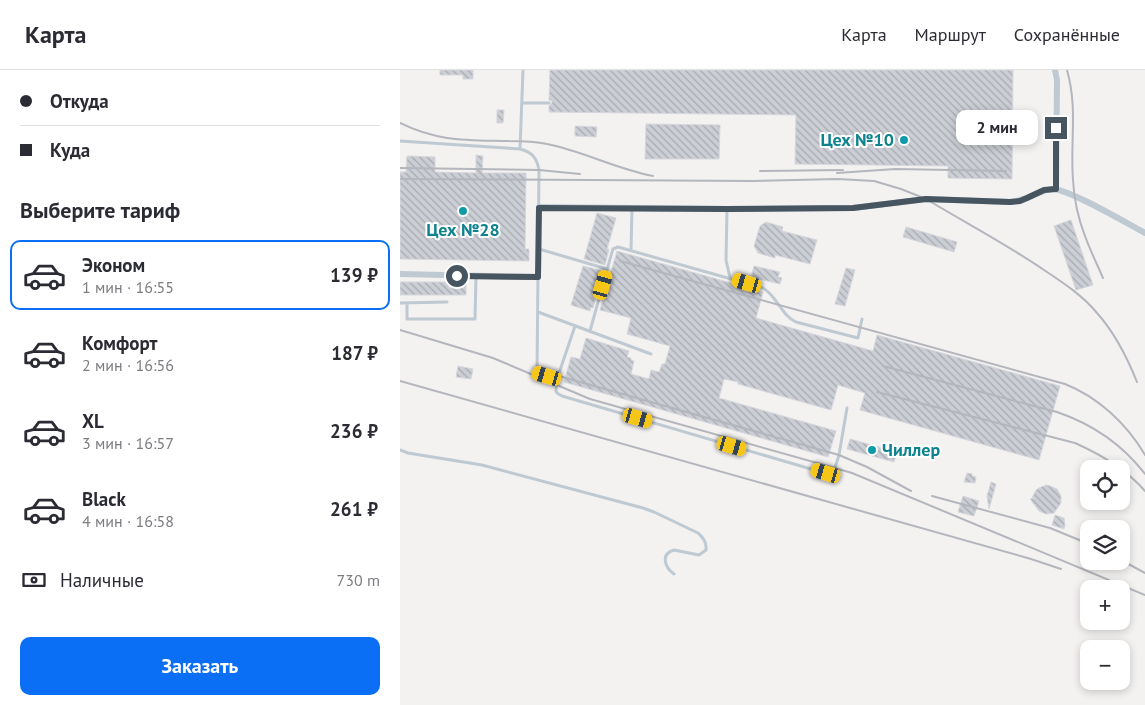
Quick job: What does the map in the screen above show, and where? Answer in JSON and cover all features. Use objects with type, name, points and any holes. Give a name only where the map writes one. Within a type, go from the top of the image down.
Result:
[{"type":"street","points":[[1056,70],[1056,189]]},
{"type":"street","points":[[539,208],[853,208],[926,199],[1010,202],[1020,201],[1044,190],[1056,189],[1074,196],[1145,233]]},
{"type":"street","points":[[400,274],[538,277]]},
{"type":"lane","points":[[520,150],[523,70]]},
{"type":"lane","points":[[522,103],[549,103]]},
{"type":"lane","points":[[400,141],[525,150],[532,154],[538,164],[537,373],[557,379]]},
{"type":"lane","points":[[631,250],[632,208]]},
{"type":"lane","points":[[727,209],[726,260],[730,278]]},
{"type":"lane","points":[[590,331],[612,252],[618,247],[766,289],[772,294],[788,317],[796,322],[858,338],[862,319]]},
{"type":"lane","points":[[539,249],[607,269]]},
{"type":"lane","points":[[407,303],[407,319],[475,319],[476,276]]},
{"type":"lane","points":[[400,303],[447,302]]},
{"type":"lane","points":[[538,312],[651,354]]},
{"type":"lane","points":[[575,326],[557,379],[556,391],[562,396],[828,474],[831,474],[834,470],[839,455],[847,408]]},
{"type":"lane","points":[[400,450],[408,453],[482,465],[654,512],[698,533],[704,537],[706,542],[706,550],[699,554],[670,550],[667,554],[666,563],[669,571],[674,574]]},
{"type":"building","points":[[440,70],[473,70],[473,79],[463,79],[463,75],[440,75]]},
{"type":"building","name":"Цех №10","points":[[550,70],[1013,70],[1012,179],[948,178],[948,166],[795,164],[796,115],[549,112],[549,106],[552,103],[549,100]]},
{"type":"building","points":[[497,110],[504,110],[503,123],[497,123]]},
{"type":"building","points":[[646,124],[720,125],[719,159],[645,159]]},
{"type":"building","points":[[575,126],[597,127],[596,137],[575,136]]},
{"type":"building","name":"Цех №28","points":[[476,155],[483,156],[482,173],[526,173],[525,249],[529,249],[529,261],[400,259],[400,172],[406,172],[407,156],[435,157],[435,172],[476,173]]},
{"type":"building","points":[[597,213],[616,218],[607,249],[609,249],[605,265],[584,259]]},
{"type":"building","points":[[1071,220],[1093,285],[1076,290],[1054,226]]},
{"type":"building","points":[[766,222],[783,227],[782,231],[817,240],[810,264],[775,255],[775,258],[758,253],[754,246],[760,226]]},
{"type":"building","points":[[906,227],[957,242],[954,252],[903,237]]},
{"type":"building","points":[[617,251],[763,292],[756,318],[873,351],[877,335],[1060,386],[1039,460],[860,410],[865,393],[838,385],[831,410],[724,379],[719,398],[836,431],[828,457],[564,382],[571,357],[580,359],[586,338],[629,351],[627,357],[634,361],[631,374],[649,379],[651,370],[659,372],[662,364],[665,364],[670,346],[627,334],[631,318],[600,310]]},
{"type":"building","points":[[583,266],[603,271],[593,308],[591,307],[590,311],[571,305]]},
{"type":"building","points":[[754,266],[780,272],[778,277],[782,278],[780,284],[751,277]]},
{"type":"building","points":[[846,268],[855,270],[845,306],[835,304]]},
{"type":"building","points":[[400,282],[466,282],[466,295],[400,295]]},
{"type":"building","points":[[458,366],[473,369],[471,379],[456,377]]},
{"type":"building","name":"Чиллер","points":[[850,439],[897,452],[894,462],[847,449]]},
{"type":"building","points":[[967,473],[976,477],[975,483],[964,482]]},
{"type":"building","points":[[991,482],[996,484],[989,509],[987,496]]},
{"type":"building","points":[[1046,485],[1057,489],[1061,496],[1061,503],[1054,513],[1046,514],[1039,511],[1030,499],[1035,498],[1032,498],[1036,490]]},
{"type":"building","points":[[963,496],[979,501],[974,516],[958,512]]},
{"type":"building","points":[[1055,515],[1064,518],[1064,529],[1052,525]]},
{"type":"railway","points":[[1067,70],[1072,98],[1072,166],[1075,201],[1089,246],[1103,278]]},
{"type":"railway","points":[[400,123],[427,134],[453,139],[528,141],[547,144],[653,176]]},
{"type":"railway","points":[[400,168],[539,170],[580,174]]},
{"type":"railway","points":[[837,173],[895,169],[1006,171]]},
{"type":"railway","points":[[760,171],[843,170]]},
{"type":"railway","points":[[400,179],[753,181],[838,179],[874,181],[926,199],[1017,253],[1074,291],[1092,307],[1115,337],[1125,354],[1137,382]]},
{"type":"railway","points":[[620,261],[1065,384],[1089,396],[1111,413],[1130,433],[1145,455]]},
{"type":"railway","points":[[400,330],[493,358],[590,399],[852,473],[1145,595]]},
{"type":"railway","points":[[883,366],[1070,417],[1106,436],[1126,453],[1145,474]]},
{"type":"railway","points":[[534,369],[839,455],[867,467],[911,491]]},
{"type":"railway","points":[[400,381],[1061,569]]},
{"type":"railway","points":[[877,392],[1075,443],[1113,463],[1145,491]]},
{"type":"railway","points":[[932,496],[1050,528],[1080,540]]},
{"type":"railway","points":[[1130,565],[1145,573]]},
{"type":"place","name":"Цех №10","points":[[904,140]]},
{"type":"place","name":"Цех №28","points":[[463,211]]},
{"type":"place","name":"Чиллер","points":[[872,450]]},
{"type":"route","points":[[457,276],[538,277],[539,208],[853,208],[926,199],[1020,201],[1044,190],[1056,189],[1056,128]]}]
